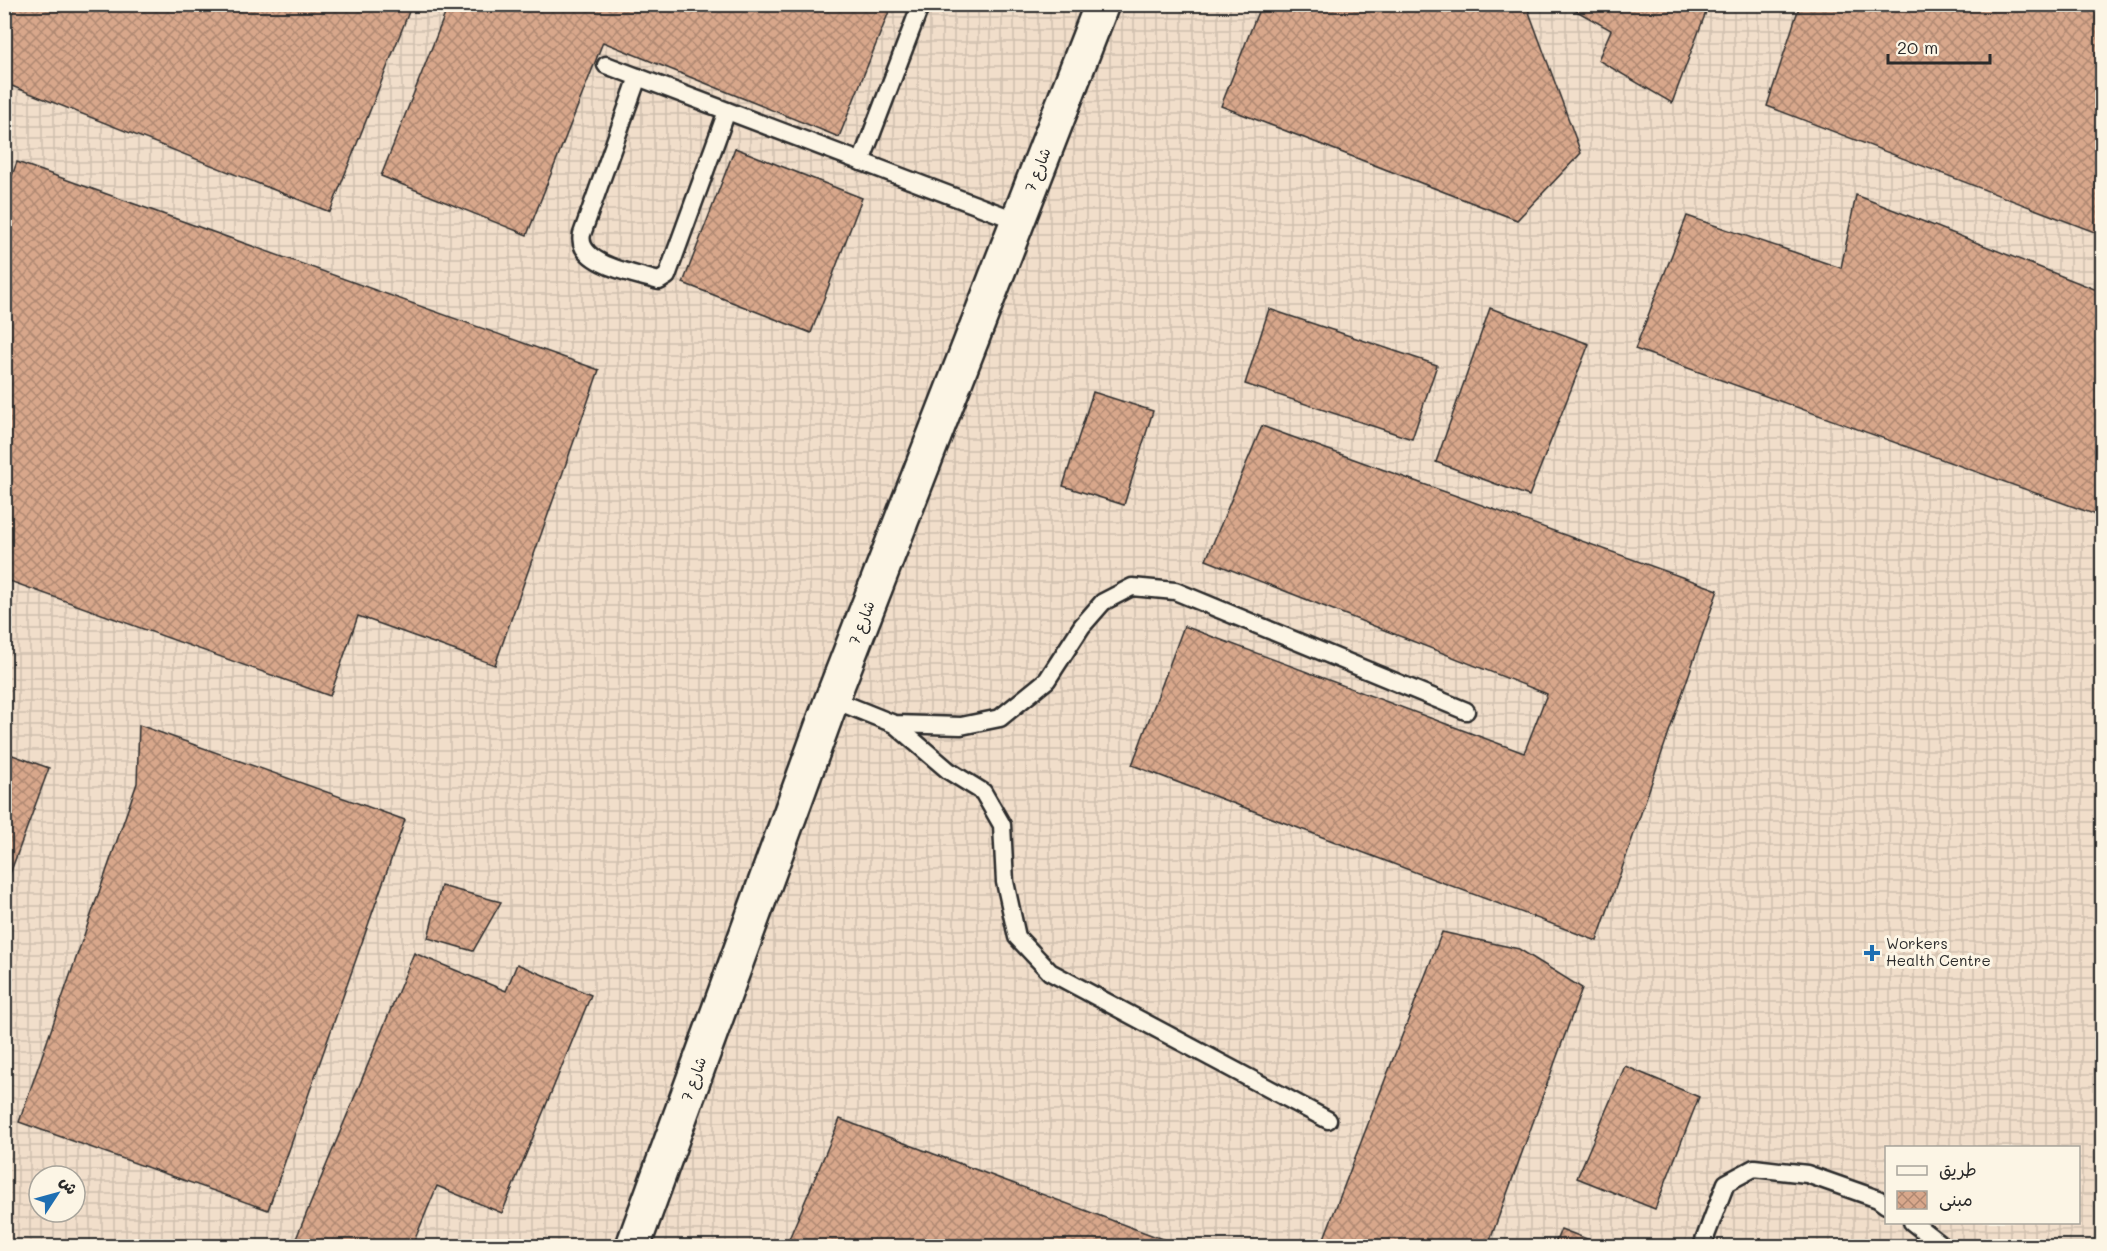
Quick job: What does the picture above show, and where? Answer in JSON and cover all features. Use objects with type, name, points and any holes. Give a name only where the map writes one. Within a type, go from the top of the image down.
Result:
[{"type":"street","name":"شارع 7","points":[[633,1246],[832,699],[1102,4]]},
{"type":"lane","points":[[861,162],[921,4]]},
{"type":"lane","points":[[606,65],[1018,221]]},
{"type":"lane","points":[[638,77],[582,234],[583,249],[596,260],[659,281],[667,276],[727,111]]},
{"type":"lane","points":[[894,724],[961,726],[1000,718],[1047,680],[1082,626],[1103,602],[1132,587],[1175,591],[1466,711]]},
{"type":"lane","points":[[832,699],[894,724],[949,771],[982,792],[1002,825],[1005,882],[1017,937],[1050,972],[1328,1120]]},
{"type":"lane","points":[[1702,1246],[1726,1183],[1754,1168],[1807,1174],[1878,1199],[1885,1204]]},
{"type":"lane","points":[[1915,1224],[1943,1246]]},
{"type":"shaded area","points":[[5,5],[2102,5],[2102,1246],[5,1246]]},
{"type":"building","points":[[4,4],[412,4],[330,212],[4,83]]},
{"type":"building","points":[[449,4],[892,4],[839,137],[603,42],[527,235],[381,176]]},
{"type":"building","points":[[1261,4],[1526,4],[1581,153],[1517,220],[1221,106]]},
{"type":"building","points":[[1564,4],[1709,4],[1672,103],[1598,60],[1611,30]]},
{"type":"building","points":[[1800,4],[2102,4],[2102,235],[1767,106]]},
{"type":"building","points":[[735,148],[862,198],[811,333],[683,283]]},
{"type":"building","points":[[17,162],[599,370],[495,665],[358,616],[330,696],[4,579],[4,197]]},
{"type":"building","points":[[1856,195],[2102,292],[2102,517],[1635,349],[1687,216],[1841,268]]},
{"type":"building","points":[[1490,308],[1589,344],[1529,496],[1436,462]]},
{"type":"building","points":[[1269,309],[1437,365],[1412,439],[1245,384]]},
{"type":"building","points":[[1093,392],[1153,411],[1124,505],[1063,486]]},
{"type":"building","points":[[1262,426],[1718,590],[1597,941],[1132,765],[1184,626],[1524,753],[1547,694],[1206,560]]},
{"type":"building","points":[[139,725],[405,820],[268,1210],[19,1122],[137,783]]},
{"type":"building","points":[[4,752],[49,768],[4,890]]},
{"type":"building","points":[[441,886],[501,902],[473,951],[428,938]]},
{"type":"building","points":[[1442,932],[1519,949],[1582,988],[1488,1246],[1321,1246]]},
{"type":"building","points":[[414,953],[506,991],[517,964],[591,995],[502,1213],[437,1186],[412,1246],[293,1246]]},
{"type":"building","points":[[1625,1066],[1699,1097],[1655,1209],[1577,1178]]},
{"type":"building","points":[[840,1119],[1181,1246],[786,1246]]},
{"type":"building","points":[[1561,1229],[1605,1246],[1554,1246]]},
{"type":"place","name":"Workers Health Centre","points":[[1872,953]]}]
